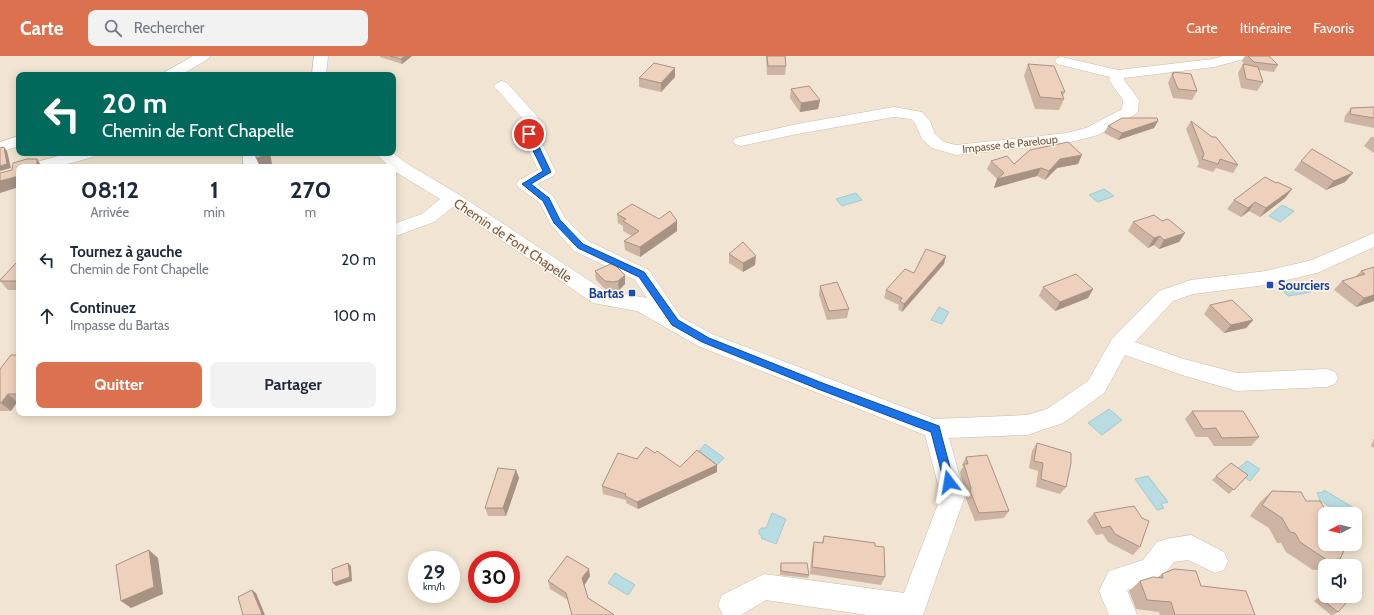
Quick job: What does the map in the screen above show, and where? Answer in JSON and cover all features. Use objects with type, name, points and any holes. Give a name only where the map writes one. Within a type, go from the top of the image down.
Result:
[{"type":"street","points":[[175,72],[203,56]]},
{"type":"street","points":[[319,72],[321,56]]},
{"type":"street","points":[[1062,61],[1118,74],[1214,63],[1239,56]]},
{"type":"street","name":"Impasse de Pareloup","points":[[741,141],[797,129],[894,112],[916,115],[922,121],[928,136],[938,145],[956,150],[1066,138],[1092,132],[1130,110],[1131,100],[1116,80],[1118,74]]},
{"type":"street","points":[[502,86],[538,126],[529,134],[547,172],[526,184],[547,200],[557,221],[581,246],[642,274],[675,322]]},
{"type":"street","points":[[0,147],[16,142]]},
{"type":"street","points":[[49,164],[77,156]]},
{"type":"street","name":"Chemin de Font Chapelle","points":[[386,156],[395,164]]},
{"type":"street","name":"Chemin de Font Chapelle","points":[[396,164],[452,198],[600,298],[642,304],[705,340],[935,429],[1027,426],[1055,416],[1096,387],[1120,345],[1166,296],[1191,287],[1266,278],[1317,266],[1374,239]]},
{"type":"street","points":[[396,231],[428,218],[452,198]]},
{"type":"street","points":[[1120,345],[1182,367],[1237,382],[1326,378]]},
{"type":"street","points":[[732,605],[764,587],[912,608],[953,496],[935,429]]},
{"type":"street","points":[[1123,615],[1113,591],[1118,580],[1151,571],[1166,551],[1191,547],[1215,561]]},
{"type":"shaded area","points":[[0,56],[1374,56],[1374,615],[0,615]]},
{"type":"water","points":[[1104,189],[1114,196],[1098,202],[1089,195]]},
{"type":"water","points":[[856,193],[862,200],[842,206],[836,199]]},
{"type":"water","points":[[1282,205],[1294,211],[1280,222],[1269,216]]},
{"type":"water","points":[[1301,282],[1310,287],[1309,290],[1311,292],[1288,296],[1278,286]]},
{"type":"water","points":[[939,307],[949,312],[942,324],[931,320]]},
{"type":"water","points":[[1109,409],[1122,420],[1102,435],[1088,423]]},
{"type":"water","points":[[705,444],[724,458],[717,465],[699,451]]},
{"type":"water","points":[[1247,461],[1260,469],[1250,481],[1235,471]]},
{"type":"water","points":[[1148,476],[1168,502],[1161,504],[1164,508],[1157,510],[1135,479]]},
{"type":"water","points":[[1324,490],[1352,507],[1330,507],[1319,500],[1320,499],[1317,493],[1323,492]]},
{"type":"water","points":[[772,513],[786,519],[776,544],[761,538],[762,536],[759,534],[759,530],[766,528]]},
{"type":"water","points":[[615,573],[635,585],[628,595],[608,583]]},
{"type":"building","points":[[390,56],[405,56],[401,59]]},
{"type":"building","points":[[767,56],[785,56],[786,66],[768,66]]},
{"type":"building","points":[[1248,56],[1269,56],[1278,65],[1254,62]]},
{"type":"building","points":[[654,63],[675,68],[661,83],[639,78]]},
{"type":"building","points":[[1028,64],[1054,66],[1065,92],[1061,92],[1064,99],[1040,97]]},
{"type":"building","points":[[1243,64],[1258,67],[1263,82],[1246,79]]},
{"type":"building","points":[[1173,72],[1191,74],[1197,91],[1178,89],[1172,74],[1174,74]]},
{"type":"building","points":[[809,86],[820,100],[801,103],[791,89]]},
{"type":"building","points":[[1374,107],[1374,118],[1350,114],[1351,108]]},
{"type":"building","points":[[1122,118],[1157,118],[1158,121],[1122,133],[1108,126]]},
{"type":"building","points":[[1191,121],[1212,137],[1216,137],[1238,165],[1220,159],[1218,164],[1202,159],[1204,154]]},
{"type":"building","points":[[1068,142],[1082,155],[1060,159],[1049,171],[1041,168],[997,179],[1004,173],[991,161],[1007,156],[1014,164],[1030,150]]},
{"type":"building","points":[[4,147],[7,164],[0,166],[0,148]]},
{"type":"building","points":[[1312,149],[1353,173],[1334,181],[1301,161]]},
{"type":"building","points":[[27,159],[37,159],[37,164],[16,164],[16,177],[0,181],[0,173],[12,170],[13,163]]},
{"type":"building","points":[[1265,177],[1292,189],[1266,208],[1255,202],[1248,208],[1234,200]]},
{"type":"building","points":[[632,204],[659,219],[670,211],[677,221],[640,247],[624,241],[639,231],[623,221],[626,219],[617,214]]},
{"type":"building","points":[[1154,215],[1162,221],[1168,219],[1185,233],[1164,240],[1160,236],[1154,238],[1133,222]]},
{"type":"building","points":[[743,242],[756,256],[743,263],[729,254]]},
{"type":"building","points":[[926,249],[946,256],[904,304],[900,301],[902,298],[886,290],[905,269],[914,273]]},
{"type":"building","points":[[16,263],[16,281],[0,280]]},
{"type":"building","points":[[613,263],[625,275],[618,281],[605,281],[595,271]]},
{"type":"building","points":[[1374,267],[1374,295],[1364,298],[1342,281],[1365,274],[1361,271]]},
{"type":"building","points":[[1076,274],[1093,289],[1060,302],[1043,287]]},
{"type":"building","points":[[837,282],[849,309],[829,311],[820,286]]},
{"type":"building","points":[[1232,300],[1253,320],[1231,325],[1210,305]]},
{"type":"building","points":[[11,355],[16,355],[16,394],[8,394],[1,403],[0,403],[0,369]]},
{"type":"building","points":[[1192,411],[1243,411],[1259,437],[1222,438],[1216,428],[1203,429]]},
{"type":"building","points":[[1037,443],[1071,453],[1071,463],[1066,487],[1041,479],[1043,463],[1034,461]]},
{"type":"building","points":[[646,447],[655,453],[657,451],[680,467],[697,450],[717,465],[637,502],[625,496],[626,494],[602,486],[618,453],[637,459]]},
{"type":"building","points":[[987,455],[1009,511],[979,513],[970,491],[971,488],[964,464],[968,464],[966,457]]},
{"type":"building","points":[[1231,463],[1248,475],[1234,490],[1216,476]]},
{"type":"building","points":[[498,468],[516,470],[503,508],[485,508]]},
{"type":"building","points":[[1272,491],[1301,492],[1306,501],[1320,501],[1324,507],[1318,507],[1318,551],[1344,551],[1340,559],[1326,559],[1300,542],[1295,533],[1290,532],[1282,518],[1262,505]]},
{"type":"building","points":[[1134,506],[1142,518],[1149,521],[1140,547],[1115,534],[1110,526],[1102,528],[1094,513]]},
{"type":"building","points":[[824,536],[875,543],[875,546],[884,547],[885,577],[812,567],[814,542],[823,543]]},
{"type":"building","points":[[149,550],[154,587],[121,601],[116,565]]},
{"type":"building","points":[[567,556],[589,569],[582,578],[588,598],[613,615],[572,615],[566,593],[548,581]]},
{"type":"building","points":[[348,563],[350,577],[333,583],[332,569]]},
{"type":"building","points":[[781,563],[807,563],[809,575],[781,571]]},
{"type":"building","points":[[1174,569],[1196,571],[1201,586],[1246,591],[1255,615],[1175,615],[1171,602],[1147,600],[1140,581],[1153,577],[1163,578],[1162,574]]},
{"type":"building","points":[[252,590],[262,614],[243,615],[238,597]]},
{"type":"building","points":[[1326,603],[1346,603],[1338,612]]},
{"type":"place","name":"Sourciers","points":[[1270,285]]},
{"type":"place","name":"Bartas","points":[[632,293]]},
{"type":"route","points":[[529,134],[547,172],[526,184],[547,200],[557,221],[581,246],[642,274],[675,322],[705,340],[935,429],[949,482]]}]
